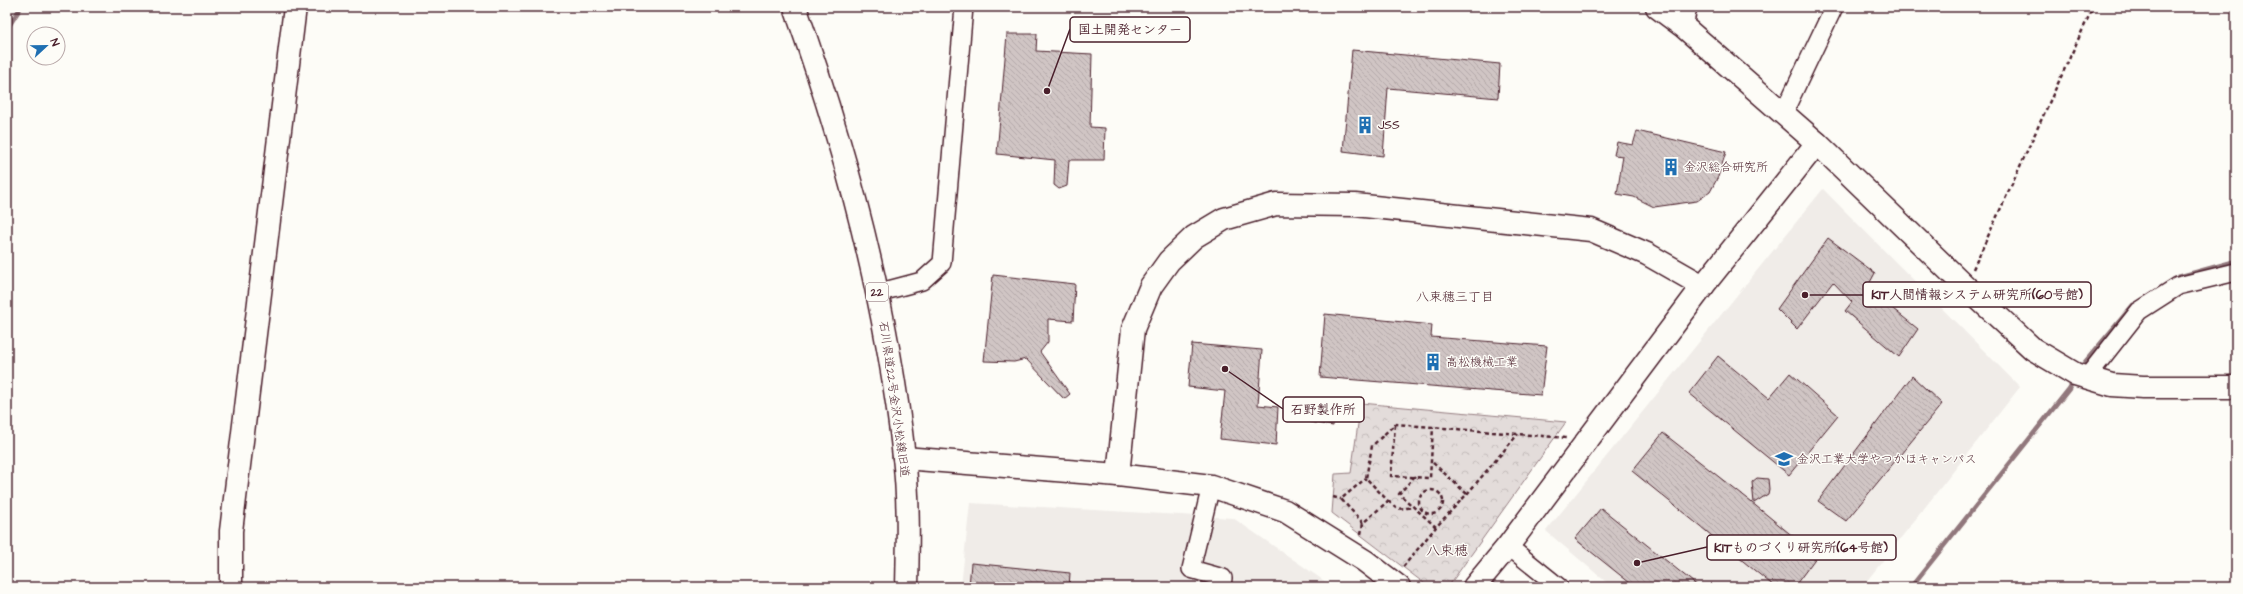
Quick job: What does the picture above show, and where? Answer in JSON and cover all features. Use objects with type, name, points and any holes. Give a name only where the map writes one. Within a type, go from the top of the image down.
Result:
[{"type":"street","points":[[231,587],[231,531],[295,7]]},
{"type":"street","name":"石川県道22号金沢小松線旧道","points":[[795,7],[811,52],[867,242],[892,367],[904,458],[908,512],[907,587]]},
{"type":"street","points":[[877,293],[922,281],[942,263],[964,7]]},
{"type":"street","points":[[1657,7],[1686,17],[1783,114],[1817,143],[1965,286],[2033,349],[2077,373],[2112,385],[2143,388],[2236,387]]},
{"type":"street","points":[[1783,114],[1834,7]]},
{"type":"street","points":[[1474,587],[1508,546],[1703,286],[1817,143]]},
{"type":"street","points":[[1118,475],[1133,329],[1151,286],[1168,261],[1194,237],[1224,219],[1276,204],[1355,205],[1591,230],[1648,254],[1703,286]]},
{"type":"street","points":[[2077,373],[2139,311],[2178,286],[2236,272]]},
{"type":"street","points":[[904,458],[1118,475],[1210,486],[1285,511],[1364,561],[1401,577]]},
{"type":"street","points":[[1210,486],[1191,570],[1223,578],[1222,587]]},
{"type":"street","points":[[1508,546],[1559,587]]},
{"type":"path","points":[[1965,286],[2093,7]]},
{"type":"path","points":[[1341,499],[1366,478],[1372,446],[1395,424],[1562,437],[1584,444]]},
{"type":"path","points":[[1395,424],[1391,476],[1415,476],[1430,478],[1433,427]]},
{"type":"path","points":[[1401,577],[1436,527],[1519,434]]},
{"type":"path","points":[[1431,461],[1467,494]]},
{"type":"path","points":[[1415,476],[1399,494],[1436,527]]},
{"type":"path","points":[[1366,478],[1388,501],[1398,509],[1414,507]]},
{"type":"path","points":[[1434,490],[1443,499],[1442,507],[1437,513],[1429,514],[1420,507],[1419,499],[1427,491],[1434,490]]},
{"type":"path","points":[[1333,497],[1341,499],[1363,523]]},
{"type":"path","points":[[1361,534],[1363,523],[1388,501]]},
{"type":"shaded area","name":"金沢工業大学やつかほキャンパス","points":[[1823,189],[2020,387],[1862,587],[1612,587],[1546,531]]},
{"type":"shaded area","points":[[970,503],[1233,518],[1333,587],[961,587]]},
{"type":"green space","points":[[1361,403],[1566,422],[1448,587],[1429,587],[1332,513],[1335,474],[1351,473]]},
{"type":"building","points":[[1007,34],[1037,34],[1036,51],[1092,54],[1090,127],[1105,128],[1104,160],[1069,160],[1067,186],[1059,189],[1054,185],[1055,160],[997,154]]},
{"type":"building","name":"JSS","points":[[1352,50],[1500,64],[1498,98],[1388,88],[1383,156],[1343,151]]},
{"type":"building","name":"金沢総合研究所","points":[[1637,131],[1726,152],[1718,177],[1710,192],[1697,201],[1654,207],[1634,197],[1617,194],[1623,156],[1614,155],[1617,142],[1633,145]]},
{"type":"building","points":[[1828,238],[1875,273],[1867,288],[1918,329],[1899,357],[1845,311],[1852,302],[1833,282],[1797,329],[1777,309]]},
{"type":"building","points":[[993,275],[1075,284],[1073,321],[1048,319],[1048,342],[1040,352],[1070,394],[1064,399],[1026,359],[1014,362],[984,361]]},
{"type":"building","name":"高松機械工業","points":[[1325,314],[1432,325],[1431,337],[1547,346],[1541,395],[1320,377]]},
{"type":"building","points":[[1192,344],[1262,350],[1258,405],[1278,407],[1276,445],[1220,439],[1225,391],[1188,387]]},
{"type":"building","points":[[1718,356],[1769,398],[1790,373],[1838,415],[1789,475],[1689,393]]},
{"type":"building","points":[[1912,376],[1942,404],[1846,521],[1818,501]]},
{"type":"building","points":[[1311,405],[1335,407],[1333,426],[1310,422]]},
{"type":"building","points":[[1663,433],[1817,556],[1794,587],[1775,587],[1632,471]]},
{"type":"building","points":[[1757,478],[1768,479],[1769,489],[1768,494],[1754,503],[1752,482]]},
{"type":"building","points":[[1601,508],[1699,587],[1635,587],[1575,539]]},
{"type":"building","points":[[971,563],[1070,573],[1069,587],[969,587]]},
{"type":"waterway","points":[[7,29],[21,7]]},
{"type":"waterway","points":[[2178,277],[2236,261]]},
{"type":"waterway","points":[[2080,368],[2133,305]]},
{"type":"waterway","points":[[1911,587],[2069,389],[2074,380]]},
{"type":"place","name":"国土開発センター","points":[[1047,91]]},
{"type":"place","name":"JSS","points":[[1365,125]]},
{"type":"place","name":"金沢総合研究所","points":[[1671,167]]},
{"type":"place","name":"KIT人間情報システム研究所(60号館)","points":[[1805,295]]},
{"type":"place","name":"高松機械工業","points":[[1433,362]]},
{"type":"place","name":"石野製作所","points":[[1225,369]]},
{"type":"place","name":"金沢工業大学やつかほキャンパス","points":[[1784,459]]},
{"type":"place","name":"KITものづくり研究所(64号館)","points":[[1637,563]]},
{"type":"district","name":"八束穂三丁目","points":[[1455,297]]},
{"type":"district","name":"八束穂","points":[[1447,551]]}]
